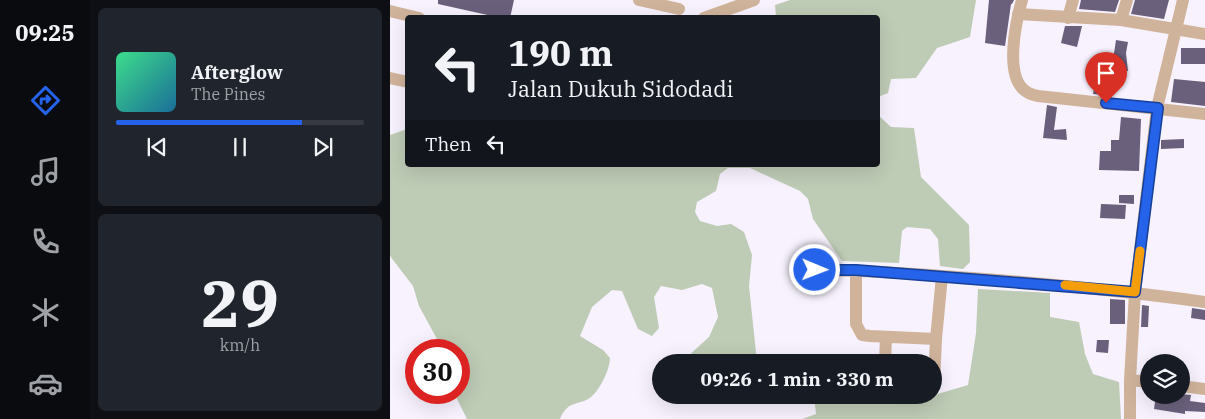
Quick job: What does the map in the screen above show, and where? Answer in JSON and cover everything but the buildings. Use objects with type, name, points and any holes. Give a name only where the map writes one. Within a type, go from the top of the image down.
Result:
[{"type":"street","points":[[640,0],[677,9]]},
{"type":"street","points":[[712,15],[754,0]]},
{"type":"street","points":[[1022,0],[1018,14],[1013,59],[1018,81],[1023,89],[1038,96],[1205,114]]},
{"type":"street","points":[[1068,18],[1073,0]]},
{"type":"street","points":[[1121,20],[1127,0]]},
{"type":"street","points":[[1130,419],[1130,380],[1135,292],[1158,108],[1183,0]]},
{"type":"street","points":[[390,11],[406,15]]},
{"type":"street","points":[[1018,14],[1121,20],[1205,34]]},
{"type":"street","points":[[390,78],[405,81]]},
{"type":"street","points":[[815,270],[856,270],[942,276],[1135,292],[1205,302]]},
{"type":"street","points":[[856,270],[858,330],[862,335],[936,339]]},
{"type":"street","points":[[935,354],[942,276]]},
{"type":"street","points":[[885,354],[886,337]]},
{"type":"street","points":[[1130,380],[1140,381]]},
{"type":"street","points":[[1190,387],[1205,389]]},
{"type":"green space","points":[[790,0],[976,0],[970,37],[937,48],[916,78],[891,79],[888,93],[880,96],[880,15],[776,15],[775,5]]},
{"type":"green space","points":[[880,117],[891,127],[914,128],[921,177],[969,225],[970,262],[963,269],[940,266],[938,239],[930,229],[907,227],[902,231],[899,263],[842,261],[813,219],[808,199],[800,191],[750,168],[728,168],[720,174],[716,191],[697,202],[695,212],[700,221],[717,226],[731,224],[744,232],[752,255],[749,286],[756,354],[690,354],[709,337],[718,317],[712,288],[702,284],[682,290],[661,286],[654,297],[659,328],[652,336],[638,329],[622,291],[612,290],[592,307],[580,336],[603,350],[610,358],[604,379],[598,390],[591,397],[567,408],[560,419],[467,419],[460,404],[470,404],[470,339],[437,339],[419,306],[413,286],[390,256],[390,135],[405,130],[405,167],[880,167]]},
{"type":"green space","points":[[978,289],[1050,293],[1050,317],[1079,322],[1085,354],[1093,374],[1119,382],[1121,419],[802,419],[816,414],[815,404],[942,404],[942,393],[968,385],[976,333]]},
{"type":"slow traffic","points":[[1065,285],[1135,292],[1140,251]]},
{"type":"route","points":[[815,270],[856,270],[1135,292],[1158,108],[1106,103]]}]
